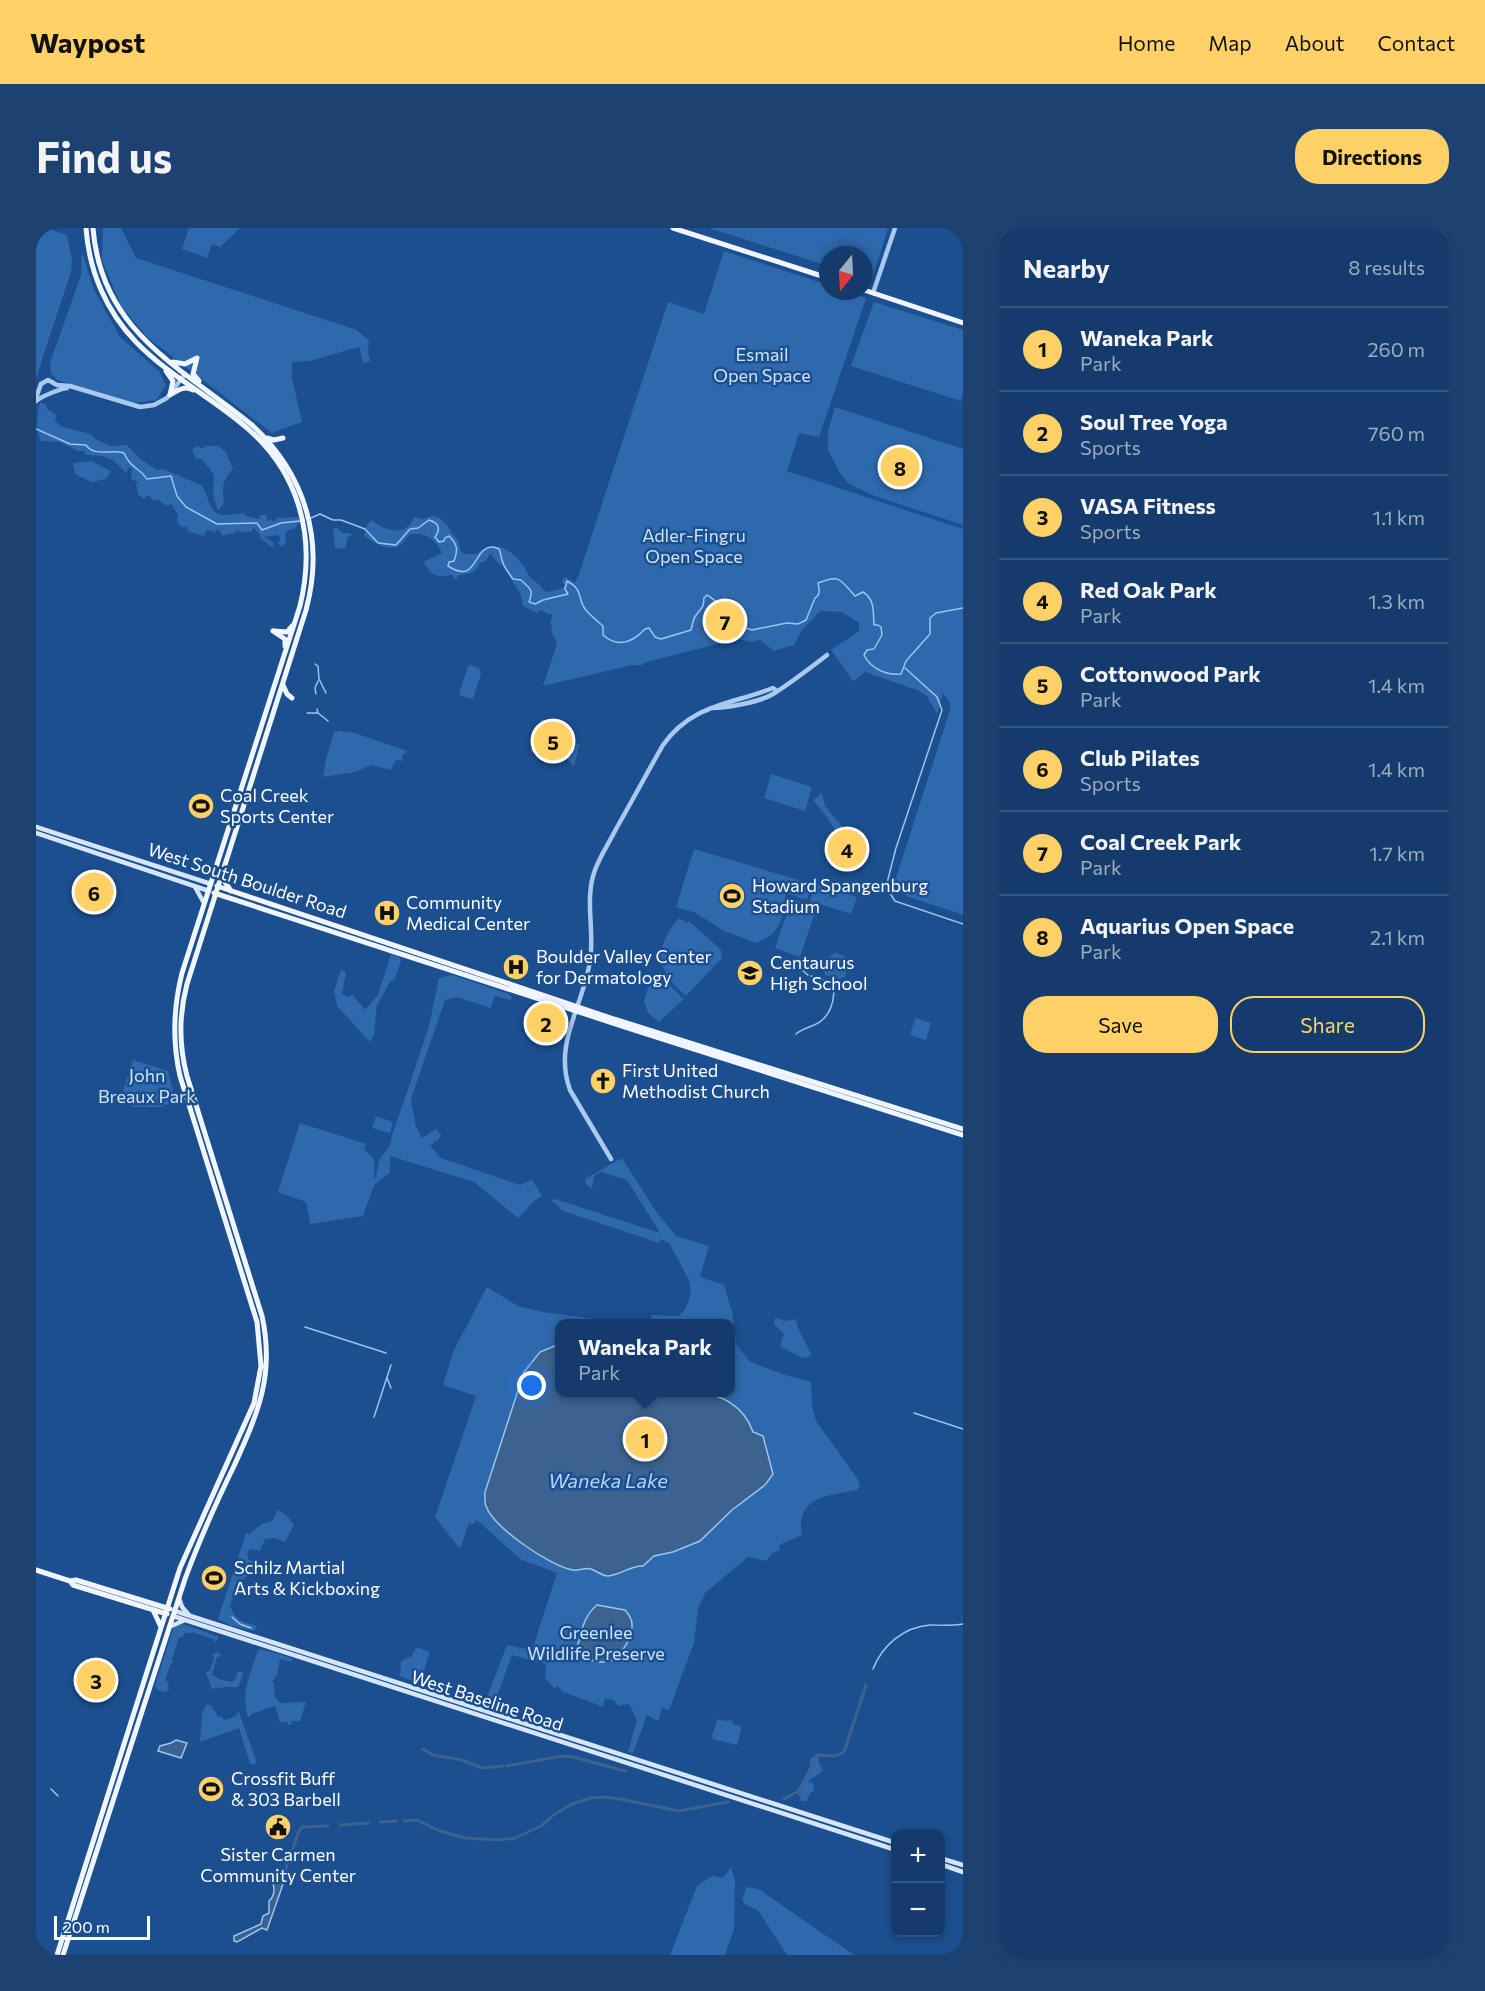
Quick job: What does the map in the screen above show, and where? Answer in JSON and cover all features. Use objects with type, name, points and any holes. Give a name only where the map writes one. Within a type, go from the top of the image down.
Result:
[{"type":"main road","points":[[86,228],[94,271],[106,301],[126,330],[171,375],[173,381],[170,395]]},
{"type":"main road","points":[[63,1955],[196,1549],[256,1416],[266,1382],[268,1359],[262,1316],[190,1086],[182,1053],[181,1025],[183,1000],[284,681],[310,589],[313,563],[312,533],[288,479],[268,450],[250,430],[203,395],[136,332],[116,303],[102,273],[93,228]]},
{"type":"main road","points":[[673,228],[819,275]]},
{"type":"main road","points":[[873,292],[963,322]]},
{"type":"main road","points":[[152,357],[213,395]]},
{"type":"main road","points":[[57,1955],[171,1596],[188,1547],[250,1414],[257,1393],[261,1366],[261,1349],[255,1314],[180,1076],[174,1028],[178,992],[295,622],[306,577],[303,510],[298,487],[281,458],[263,435],[213,395],[194,376],[193,371],[197,358],[185,364],[177,364],[166,359]]},
{"type":"main road","points":[[170,395],[184,388],[203,395]]},
{"type":"main road","points":[[263,435],[274,440],[283,438],[279,448],[281,458]]},
{"type":"main road","points":[[285,654],[285,639],[273,631],[287,632],[295,622]]},
{"type":"main road","points":[[276,707],[282,700],[292,698],[285,691],[284,681]]},
{"type":"main road","points":[[276,682],[279,694]]},
{"type":"main road","name":"West South Boulder Road","points":[[36,827],[218,886],[576,1009],[963,1129]]},
{"type":"main road","name":"West South Boulder Road","points":[[36,833],[216,894],[963,1135]]},
{"type":"main road","points":[[202,881],[216,869]]},
{"type":"main road","points":[[223,872],[225,882],[231,891]]},
{"type":"main road","points":[[195,887],[205,904]]},
{"type":"main road","points":[[211,907],[228,897]]},
{"type":"main road","name":"West Baseline Road","points":[[36,1570],[70,1581],[76,1580],[153,1607],[891,1841]]},
{"type":"main road","points":[[161,1627],[153,1607],[171,1596]]},
{"type":"main road","points":[[169,1627],[187,1617],[179,1598]]},
{"type":"main road","name":"West Baseline Road","points":[[549,1734],[891,1848]]},
{"type":"main road","points":[[945,1860],[963,1865]]},
{"type":"main road","points":[[945,1866],[963,1872]]},
{"type":"street","points":[[873,292],[895,228]]},
{"type":"street","points":[[36,400],[44,381],[49,380],[140,407],[154,405],[170,395],[183,377]]},
{"type":"street","points":[[54,383],[55,391]]},
{"type":"street","points":[[40,388],[46,395]]},
{"type":"street","points":[[36,400],[65,388],[79,389]]},
{"type":"street","points":[[611,1159],[577,1105],[566,1081],[564,1050],[591,960],[590,888],[598,862],[670,734],[689,719],[712,708],[720,708],[774,693],[827,655]]},
{"type":"green space","points":[[36,228],[47,228],[67,235],[72,261],[71,272],[36,378]]},
{"type":"green space","points":[[103,228],[121,228],[136,258],[357,330],[369,341],[370,361],[363,363],[358,347],[310,361],[292,362],[292,378],[302,422],[272,433],[147,337],[121,306],[102,260]]},
{"type":"green space","points":[[189,228],[240,228],[220,247],[212,244],[207,258],[182,249]]},
{"type":"green space","points":[[709,228],[888,228],[873,277],[873,246],[819,246],[819,263]]},
{"type":"green space","points":[[82,251],[93,288],[120,337],[160,372],[166,386],[156,400],[134,403],[57,380],[51,373],[50,363],[81,275]]},
{"type":"green space","name":"Adler-Fingru Open Space","points":[[724,251],[819,282],[819,300],[865,300],[819,437],[799,433],[787,471],[963,529],[963,915],[906,896],[896,878],[950,710],[950,703],[943,693],[937,714],[927,696],[917,690],[865,672],[853,681],[831,650],[859,631],[859,623],[842,612],[820,611],[802,630],[794,645],[774,651],[760,640],[752,642],[737,639],[643,663],[643,665],[632,665],[543,686],[557,644],[551,630],[553,626],[550,624],[553,614],[541,610],[537,613],[523,606],[520,593],[502,565],[492,556],[493,553],[474,571],[459,575],[456,580],[452,575],[434,575],[423,562],[442,553],[436,543],[425,535],[410,534],[401,544],[391,548],[382,546],[364,536],[366,526],[372,520],[389,530],[401,530],[411,523],[414,517],[422,519],[438,517],[458,540],[464,554],[479,554],[478,552],[492,547],[503,548],[518,559],[529,576],[544,591],[563,588],[565,585],[562,583],[563,579],[566,577],[575,583],[668,302],[704,314]]},
{"type":"green space","points":[[874,302],[963,330],[963,394],[961,401],[851,366]]},
{"type":"green space","points":[[40,403],[45,404],[48,410],[56,415],[55,421],[62,427],[91,434],[97,440],[111,446],[127,445],[139,458],[157,470],[162,469],[201,485],[210,506],[221,515],[243,513],[259,519],[260,515],[267,515],[267,521],[271,519],[274,522],[277,518],[299,517],[300,522],[293,530],[290,529],[285,533],[286,541],[283,547],[278,543],[281,538],[278,535],[264,537],[273,542],[272,547],[260,538],[253,527],[252,531],[240,532],[237,529],[236,532],[222,536],[219,530],[216,532],[207,530],[204,536],[189,532],[188,525],[184,528],[179,525],[178,516],[172,504],[167,506],[158,500],[152,500],[148,495],[144,499],[138,494],[136,484],[141,480],[137,482],[131,479],[132,468],[129,467],[126,473],[108,458],[86,455],[84,451],[78,451],[60,442],[41,441],[37,422]]},
{"type":"green space","points":[[835,407],[963,449],[963,525],[875,496],[849,484],[840,473],[828,450],[828,431]]},
{"type":"green space","points":[[197,446],[202,449],[206,446],[218,446],[226,452],[233,469],[225,481],[224,504],[218,510],[213,495],[214,475],[202,459],[196,459],[192,450]]},
{"type":"green space","points":[[91,461],[111,471],[106,479],[92,482],[75,474],[73,463]]},
{"type":"green space","points":[[333,528],[352,535],[347,538],[344,549],[335,548]]},
{"type":"green space","points":[[470,665],[479,668],[481,674],[473,699],[460,696],[459,693]]},
{"type":"green space","points":[[542,719],[563,739],[580,744],[574,766],[554,747],[530,753]]},
{"type":"green space","points":[[334,732],[352,732],[407,751],[402,756],[403,761],[396,760],[391,770],[371,765],[355,772],[323,777]]},
{"type":"green space","points":[[771,774],[812,787],[805,811],[764,798]]},
{"type":"green space","points":[[822,793],[825,806],[865,854],[852,864],[841,867],[843,858],[840,840],[831,823],[813,800]]},
{"type":"green space","name":"Howard Spangenburg Stadium","points":[[694,849],[812,884],[807,900],[785,893],[784,909],[778,926],[772,934],[755,943],[724,931],[696,913],[676,907]]},
{"type":"green space","points":[[815,884],[857,897],[851,914],[810,901]]},
{"type":"green space","points":[[792,899],[817,907],[800,957],[775,948]]},
{"type":"green space","points":[[679,918],[687,923],[689,921],[721,950],[722,958],[686,996],[668,977],[661,958],[665,939]]},
{"type":"green space","points":[[836,953],[844,956],[849,962],[845,977],[839,979],[825,975],[824,968],[827,958]]},
{"type":"green space","points":[[391,954],[399,957],[401,961],[395,978],[390,982],[377,1005],[374,1034],[370,1042],[337,1006],[334,991],[341,970],[346,972],[342,994],[350,997],[352,994],[365,1010],[378,995]]},
{"type":"green space","points":[[452,975],[512,997],[511,1000],[495,996],[490,1008],[457,997],[445,1000],[411,1099],[416,1127],[422,1138],[436,1129],[442,1136],[430,1146],[441,1158],[520,1185],[532,1180],[542,1196],[518,1218],[474,1182],[390,1156],[390,1173],[374,1185],[363,1216],[310,1224],[306,1202],[278,1192],[300,1123],[366,1144],[364,1150],[374,1160],[373,1180],[379,1160],[390,1146],[429,1026],[439,978]]},
{"type":"green space","points":[[662,978],[684,999],[659,1022],[648,1013],[644,1001],[648,988]]},
{"type":"green space","points":[[915,1018],[931,1023],[926,1040],[910,1035]]},
{"type":"green space","name":"John Breaux Park","points":[[133,1060],[168,1071],[175,1100],[162,1107],[133,1107],[123,1091]]},
{"type":"green space","points":[[376,1116],[393,1122],[390,1133],[372,1128]]},
{"type":"green space","points":[[622,1158],[655,1210],[676,1236],[709,1246],[700,1277],[724,1285],[733,1319],[650,1319],[652,1315],[678,1316],[685,1310],[691,1293],[689,1280],[669,1243],[661,1239],[659,1243],[563,1211],[551,1200],[555,1199],[660,1233],[627,1180],[601,1172],[594,1176],[592,1189],[586,1184],[585,1179]]},
{"type":"green space","name":"Greenlee Wildlife Preserve","points":[[487,1287],[518,1306],[595,1319],[555,1319],[555,1397],[735,1397],[735,1332],[737,1345],[749,1361],[811,1382],[812,1407],[816,1421],[857,1478],[860,1486],[857,1490],[816,1500],[804,1512],[801,1522],[802,1535],[781,1544],[780,1550],[773,1553],[766,1561],[748,1557],[705,1593],[698,1609],[694,1643],[669,1710],[662,1708],[658,1721],[647,1715],[633,1753],[628,1752],[637,1720],[629,1704],[619,1706],[613,1700],[605,1699],[603,1707],[562,1691],[558,1686],[554,1688],[545,1680],[546,1664],[512,1655],[493,1707],[484,1705],[507,1645],[532,1650],[557,1573],[520,1559],[477,1520],[473,1524],[469,1523],[460,1549],[435,1517],[476,1396],[443,1385],[454,1350]]},
{"type":"green space","points":[[775,1318],[786,1321],[796,1319],[798,1329],[811,1356],[802,1358],[780,1346],[784,1334],[774,1324]]},
{"type":"green space","points":[[278,1510],[286,1515],[294,1525],[285,1542],[275,1538],[265,1539],[260,1551],[252,1549],[248,1551],[249,1560],[258,1559],[254,1571],[237,1584],[230,1606],[240,1620],[257,1626],[254,1631],[230,1625],[218,1619],[246,1533],[249,1534],[262,1524],[272,1521]]},
{"type":"green space","points":[[183,1624],[219,1637],[214,1642],[213,1639],[192,1632],[185,1633],[182,1638],[179,1637],[172,1659],[174,1663],[171,1663],[165,1680],[168,1682],[169,1690],[165,1692],[158,1690],[155,1686],[173,1629]]},
{"type":"green space","points":[[416,1647],[430,1652],[420,1682],[400,1676],[401,1661],[412,1656]]},
{"type":"green space","points":[[258,1650],[293,1660],[291,1662],[280,1659],[277,1674],[272,1682],[275,1697],[280,1703],[306,1702],[300,1721],[292,1721],[290,1726],[286,1722],[280,1722],[275,1706],[248,1717],[245,1700],[247,1683]]},
{"type":"green space","points":[[218,1652],[222,1656],[217,1657],[212,1675],[231,1682],[235,1680],[238,1672],[242,1672],[238,1687],[212,1689],[206,1673],[210,1671],[214,1657],[212,1654]]},
{"type":"green space","points":[[206,1705],[211,1705],[218,1717],[221,1716],[224,1720],[237,1716],[236,1713],[239,1712],[257,1764],[250,1764],[239,1728],[200,1742],[202,1714]]},
{"type":"green space","points":[[718,1719],[732,1720],[733,1724],[742,1727],[737,1745],[713,1739],[712,1735]]},
{"type":"green space","points":[[815,1756],[819,1758],[818,1761],[823,1771],[808,1781],[814,1784],[813,1792],[810,1793],[807,1801],[802,1801],[796,1791],[808,1776],[810,1759]]},
{"type":"green space","points":[[731,1867],[735,1882],[734,1929],[725,1955],[670,1955],[697,1886],[712,1876],[723,1878]]},
{"type":"green space","points":[[746,1888],[760,1890],[854,1955],[787,1955],[758,1910],[746,1905],[742,1900]]},
{"type":"water","name":"Waneka Lake","points":[[555,1346],[555,1397],[718,1397],[730,1402],[744,1415],[753,1432],[763,1436],[773,1474],[765,1485],[732,1510],[700,1541],[673,1552],[654,1556],[643,1566],[606,1576],[589,1569],[575,1570],[551,1562],[511,1535],[491,1515],[485,1504],[485,1492],[524,1372],[540,1352]]},
{"type":"water","points":[[597,1605],[625,1610],[632,1622],[625,1647],[618,1656],[606,1662],[582,1658],[577,1650],[586,1619]]},
{"type":"water","points":[[176,1740],[187,1743],[181,1758],[158,1751],[160,1746]]},
{"type":"water","points":[[281,1880],[283,1884],[267,1930],[262,1928],[237,1942],[234,1941],[234,1936],[261,1924],[263,1916],[269,1913],[269,1901],[274,1893],[273,1884]]},
{"type":"waterway","points":[[36,429],[70,444],[86,445],[93,451],[124,453],[129,462],[147,479],[171,476],[177,496],[186,507],[217,524],[257,523],[262,530],[281,523],[300,521]]},
{"type":"waterway","points":[[311,518],[320,514],[333,520],[341,520],[365,529],[378,543],[396,545],[410,529],[418,528],[429,520],[432,521],[438,527],[435,537],[439,542],[449,536],[456,545],[454,561],[449,562],[448,566],[458,571],[465,571],[487,548],[498,548],[504,565],[513,579],[521,580],[530,589],[529,602],[535,604],[568,594],[565,589],[567,581],[578,591],[585,609],[603,626],[603,635],[620,643],[631,640],[649,628],[655,637],[661,639],[691,630],[694,618],[703,606],[707,595],[732,615],[737,625],[752,630],[787,623],[798,624],[806,620],[819,593],[818,583],[836,579],[855,596],[863,592],[870,598],[874,625],[881,627],[882,635],[874,649],[867,650],[864,655],[867,660],[880,670],[890,674],[901,674],[906,661],[930,634],[930,618],[936,613],[963,608]]},
{"type":"waterway","points":[[315,664],[318,666],[319,679],[326,693]]},
{"type":"waterway","points":[[905,668],[937,697],[942,710],[896,848],[886,887],[895,901],[963,924]]},
{"type":"waterway","points":[[316,694],[315,688],[318,681]]},
{"type":"waterway","points":[[317,709],[318,713],[328,721]]},
{"type":"waterway","points":[[307,713],[317,713]]},
{"type":"waterway","points":[[791,961],[808,975]]},
{"type":"waterway","points":[[796,1034],[824,1018],[832,1003],[833,986],[827,981],[811,976]]},
{"type":"waterway","points":[[305,1327],[386,1353]]},
{"type":"waterway","points":[[374,1417],[391,1365]]},
{"type":"waterway","points":[[387,1378],[391,1388]]},
{"type":"waterway","points":[[914,1413],[963,1429]]},
{"type":"waterway","points":[[232,1617],[240,1624],[251,1628]]},
{"type":"waterway","points":[[873,1669],[888,1645],[911,1629],[930,1625],[963,1624]]},
{"type":"waterway","points":[[784,1799],[799,1791],[817,1755],[835,1756],[844,1752],[866,1685]]},
{"type":"waterway","points":[[423,1749],[433,1755],[462,1760],[482,1768],[503,1766]]},
{"type":"waterway","points":[[507,1766],[562,1756],[625,1771]]},
{"type":"waterway","points":[[51,1789],[58,1796]]},
{"type":"waterway","points":[[404,1821],[417,1820],[440,1831],[465,1838],[499,1840],[515,1838],[541,1826],[572,1804],[591,1798],[620,1799],[679,1811],[728,1802]]},
{"type":"waterway","points":[[380,1822],[396,1821]]},
{"type":"waterway","points":[[340,1825],[368,1823]]},
{"type":"waterway","points":[[281,1882],[302,1827],[328,1826]]},
{"type":"place","name":"Aquarius Open Space","points":[[900,467]]},
{"type":"place","name":"Coal Creek Park","points":[[725,621]]},
{"type":"place","name":"Cottonwood Park","points":[[553,741]]},
{"type":"place","name":"Coal Creek Sports Center","points":[[201,806]]},
{"type":"place","name":"Red Oak Park","points":[[847,849]]},
{"type":"place","name":"Club Pilates","points":[[94,892]]},
{"type":"place","name":"Howard Spangenburg Stadium","points":[[732,896]]},
{"type":"place","name":"Community Medical Center","points":[[387,913]]},
{"type":"place","name":"Boulder Valley Center for Dermatology","points":[[516,967]]},
{"type":"place","name":"Centaurus High School","points":[[750,973]]},
{"type":"place","name":"Soul Tree Yoga","points":[[546,1023]]},
{"type":"place","name":"First United Methodist Church","points":[[603,1081]]},
{"type":"place","name":"Waneka Park","points":[[645,1439]]},
{"type":"place","name":"Schilz Martial Arts & Kickboxing","points":[[214,1578]]},
{"type":"place","name":"VASA Fitness","points":[[96,1680]]},
{"type":"place","name":"Crossfit Buff & 303 Barbell","points":[[211,1789]]},
{"type":"place","name":"Sister Carmen Community Center","points":[[278,1827]]},
{"type":"park label","name":"Esmail Open Space","points":[[762,365]]}]
